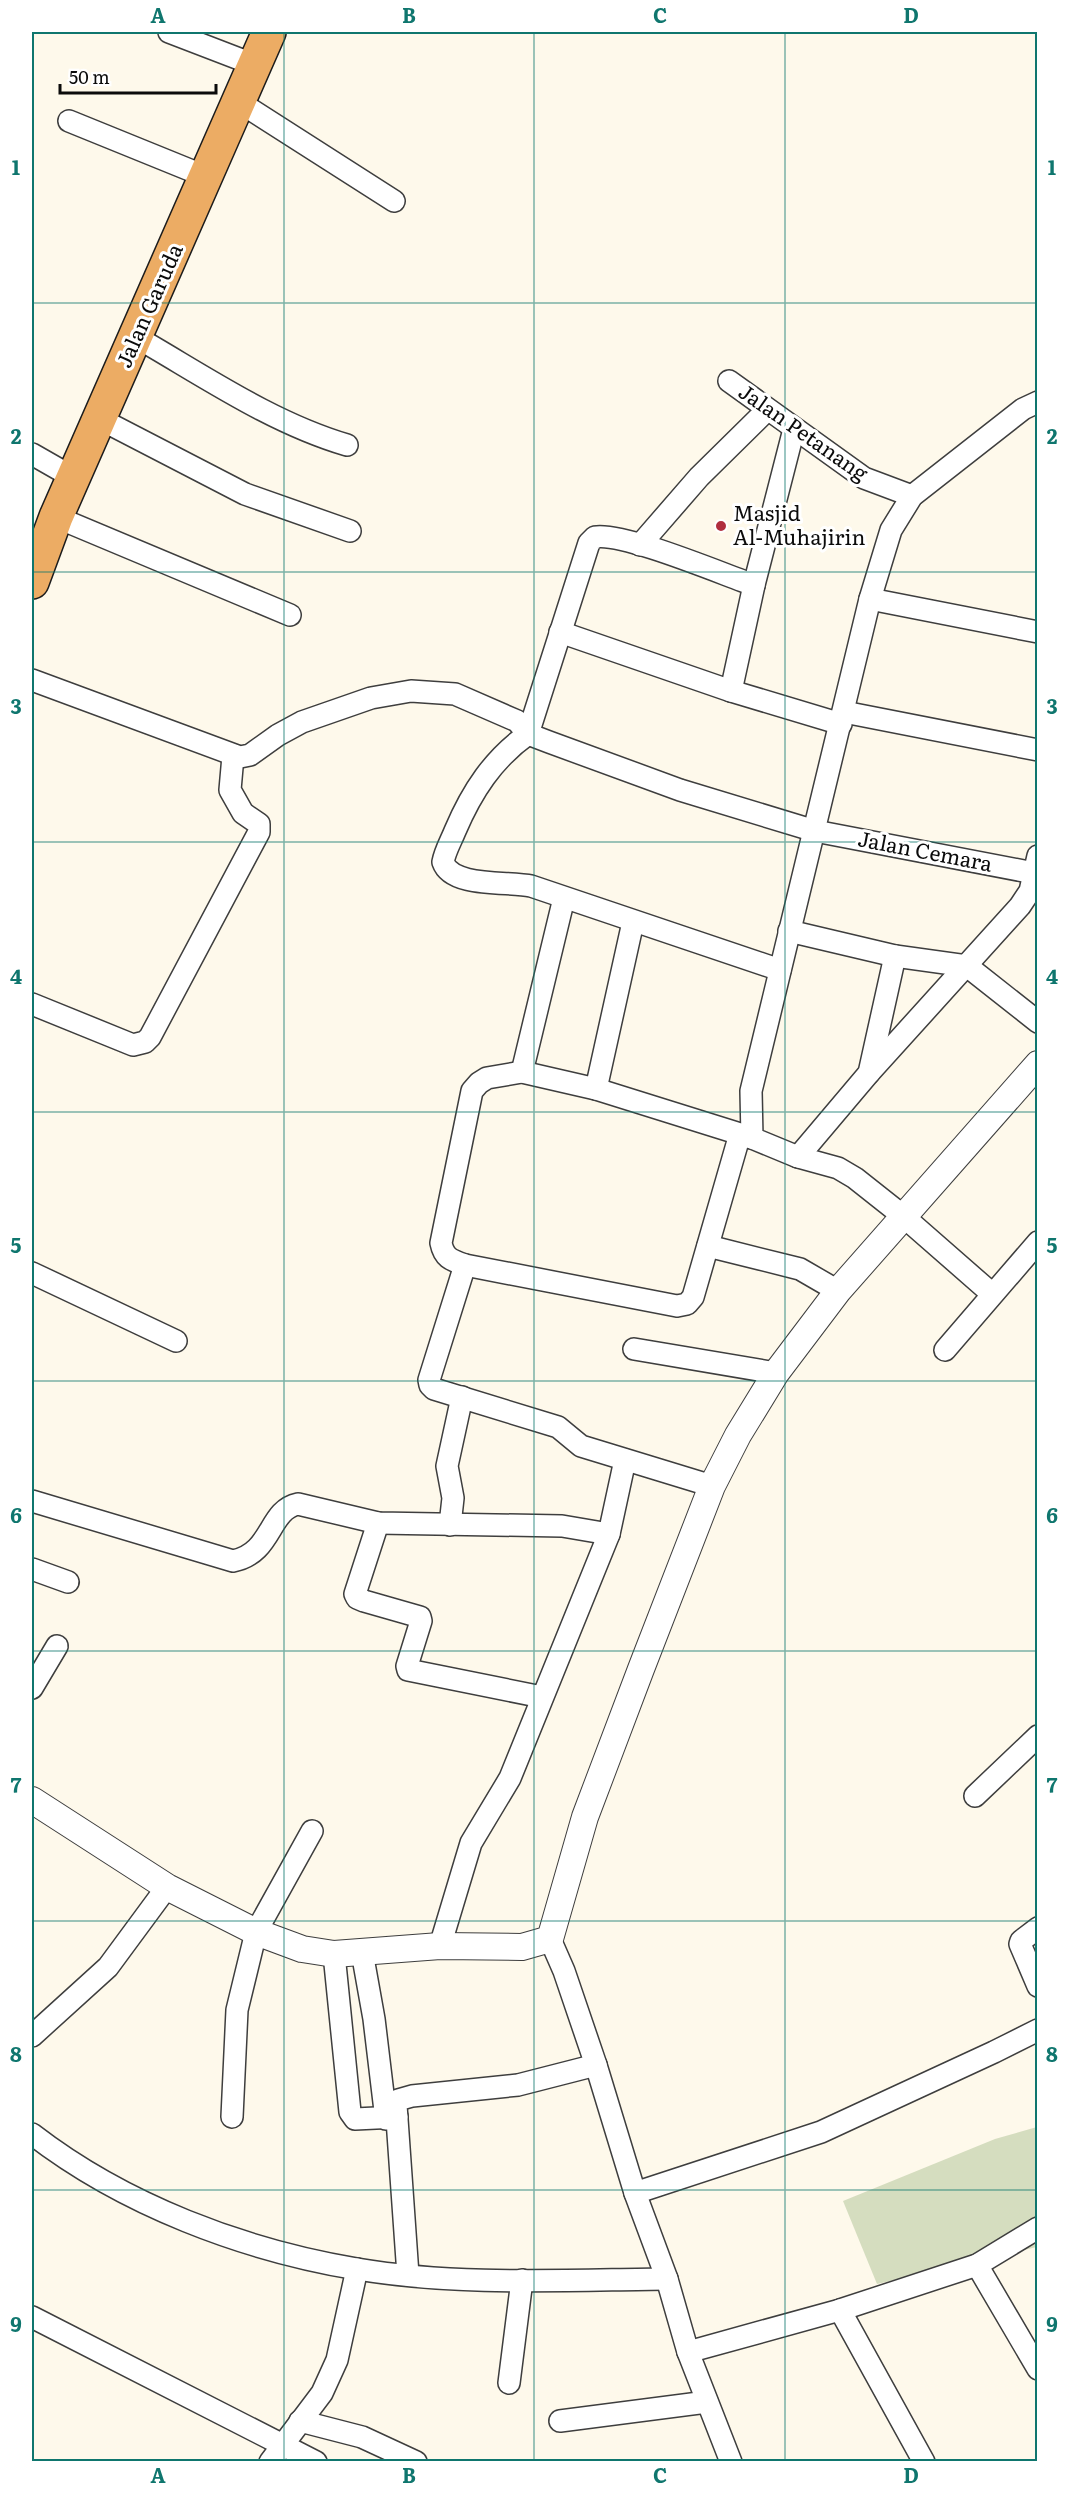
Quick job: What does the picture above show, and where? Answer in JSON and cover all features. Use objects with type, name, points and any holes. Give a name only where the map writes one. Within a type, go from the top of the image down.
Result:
[{"type":"highway","name":"Jalan Garuda","points":[[32,582],[56,517],[269,32]]},
{"type":"street","points":[[169,32],[255,65]]},
{"type":"street","points":[[239,102],[394,201]]},
{"type":"street","points":[[69,121],[207,177]]},
{"type":"street","points":[[136,337],[285,422],[318,436],[348,445]]},
{"type":"street","name":"Jalan Petanang","points":[[729,381],[864,478],[912,496]]},
{"type":"street","points":[[991,1293],[903,1216],[846,1172],[798,1157],[746,1136],[596,1089],[522,1072],[488,1078],[472,1091],[441,1243],[443,1254],[465,1265],[683,1306],[690,1302],[746,1136],[753,1081],[870,599],[891,530],[912,496],[1023,409],[1038,402]]},
{"type":"street","points":[[640,545],[699,477],[767,410]]},
{"type":"street","points":[[100,419],[245,494],[350,531]]},
{"type":"street","points":[[731,691],[754,585],[794,429]]},
{"type":"street","points":[[32,454],[74,478]]},
{"type":"street","points":[[56,517],[290,615]]},
{"type":"street","points":[[754,585],[640,545],[603,537],[595,537],[591,540],[528,734],[509,748],[476,787],[444,858],[444,865],[449,871],[474,881],[517,883],[780,970]]},
{"type":"street","points":[[870,599],[1038,632]]},
{"type":"street","points":[[560,632],[731,691],[842,718],[1038,750]]},
{"type":"street","points":[[32,680],[233,756],[230,790],[243,813],[256,822],[260,828],[150,1037],[145,1042],[133,1044],[32,1004]]},
{"type":"street","name":"Jalan Cemara","points":[[233,756],[250,755],[278,735],[302,722],[371,698],[411,691],[455,694],[517,721],[528,734],[680,790],[815,831],[1036,865]]},
{"type":"street","points":[[798,1157],[869,1073],[1026,898],[1036,865]]},
{"type":"street","points":[[522,1072],[564,898]]},
{"type":"street","points":[[596,1089],[633,922]]},
{"type":"street","points":[[789,931],[895,956],[967,966],[1038,1022]]},
{"type":"street","points":[[869,1073],[895,956]]},
{"type":"street","points":[[731,2462],[688,2352],[667,2279],[635,2193],[596,2066],[564,1971],[550,1939],[585,1817],[712,1486],[753,1409],[776,1373],[838,1291],[1038,1064]]},
{"type":"street","points":[[945,1350],[991,1293],[1038,1242]]},
{"type":"street","points":[[708,1246],[800,1269],[838,1291]]},
{"type":"street","points":[[465,1265],[429,1380],[434,1389],[558,1427],[582,1446],[712,1486]]},
{"type":"street","points":[[32,1273],[176,1341]]},
{"type":"street","points":[[634,1349],[776,1373]]},
{"type":"street","points":[[450,1525],[453,1498],[447,1466],[462,1397]]},
{"type":"street","points":[[440,1946],[471,1843],[510,1778],[609,1534],[625,1460]]},
{"type":"street","points":[[32,1501],[233,1561],[246,1558],[259,1547],[283,1511],[298,1504],[378,1523],[562,1526],[609,1534]]},
{"type":"street","points":[[378,1523],[355,1594],[357,1598],[364,1601],[420,1617],[421,1621],[407,1666],[408,1670],[542,1697]]},
{"type":"street","points":[[32,1569],[68,1582]]},
{"type":"street","points":[[32,1688],[57,1646]]},
{"type":"street","points":[[975,1796],[1038,1736]]},
{"type":"street","points":[[32,1800],[167,1887],[256,1932],[302,1949],[334,1954],[440,1946],[522,1947],[550,1939]]},
{"type":"street","points":[[232,2117],[237,2010],[256,1932],[312,1831]]},
{"type":"street","points":[[32,2036],[108,1967],[167,1887]]},
{"type":"street","points":[[1038,1928],[1020,1944],[1038,1986]]},
{"type":"street","points":[[362,1952],[392,2118],[408,2274]]},
{"type":"street","points":[[334,1954],[350,2112],[355,2119],[392,2118]]},
{"type":"street","points":[[635,2193],[821,2132],[1038,2030]]},
{"type":"street","points":[[392,2118],[398,2100],[403,2097],[518,2085],[596,2066]]},
{"type":"street","points":[[32,2134],[112,2186],[183,2219],[268,2249],[357,2269],[408,2274],[522,2280],[667,2279]]},
{"type":"street","points":[[688,2352],[840,2310],[977,2265],[1038,2228]]},
{"type":"street","points":[[977,2265],[1038,2369]]},
{"type":"street","points":[[276,2454],[322,2393],[337,2360],[357,2269]]},
{"type":"street","points":[[509,2383],[522,2280]]},
{"type":"street","points":[[840,2310],[924,2462]]},
{"type":"street","points":[[32,2317],[276,2454],[316,2462]]},
{"type":"street","points":[[560,2421],[707,2402]]},
{"type":"street","points":[[300,2421],[362,2437],[416,2462]]},
{"type":"green space","points":[[1037,2127],[1037,2247],[877,2284],[843,2201],[995,2139]]},
{"type":"place","name":"Masjid Al-Muhajirin","points":[[721,526]]}]
